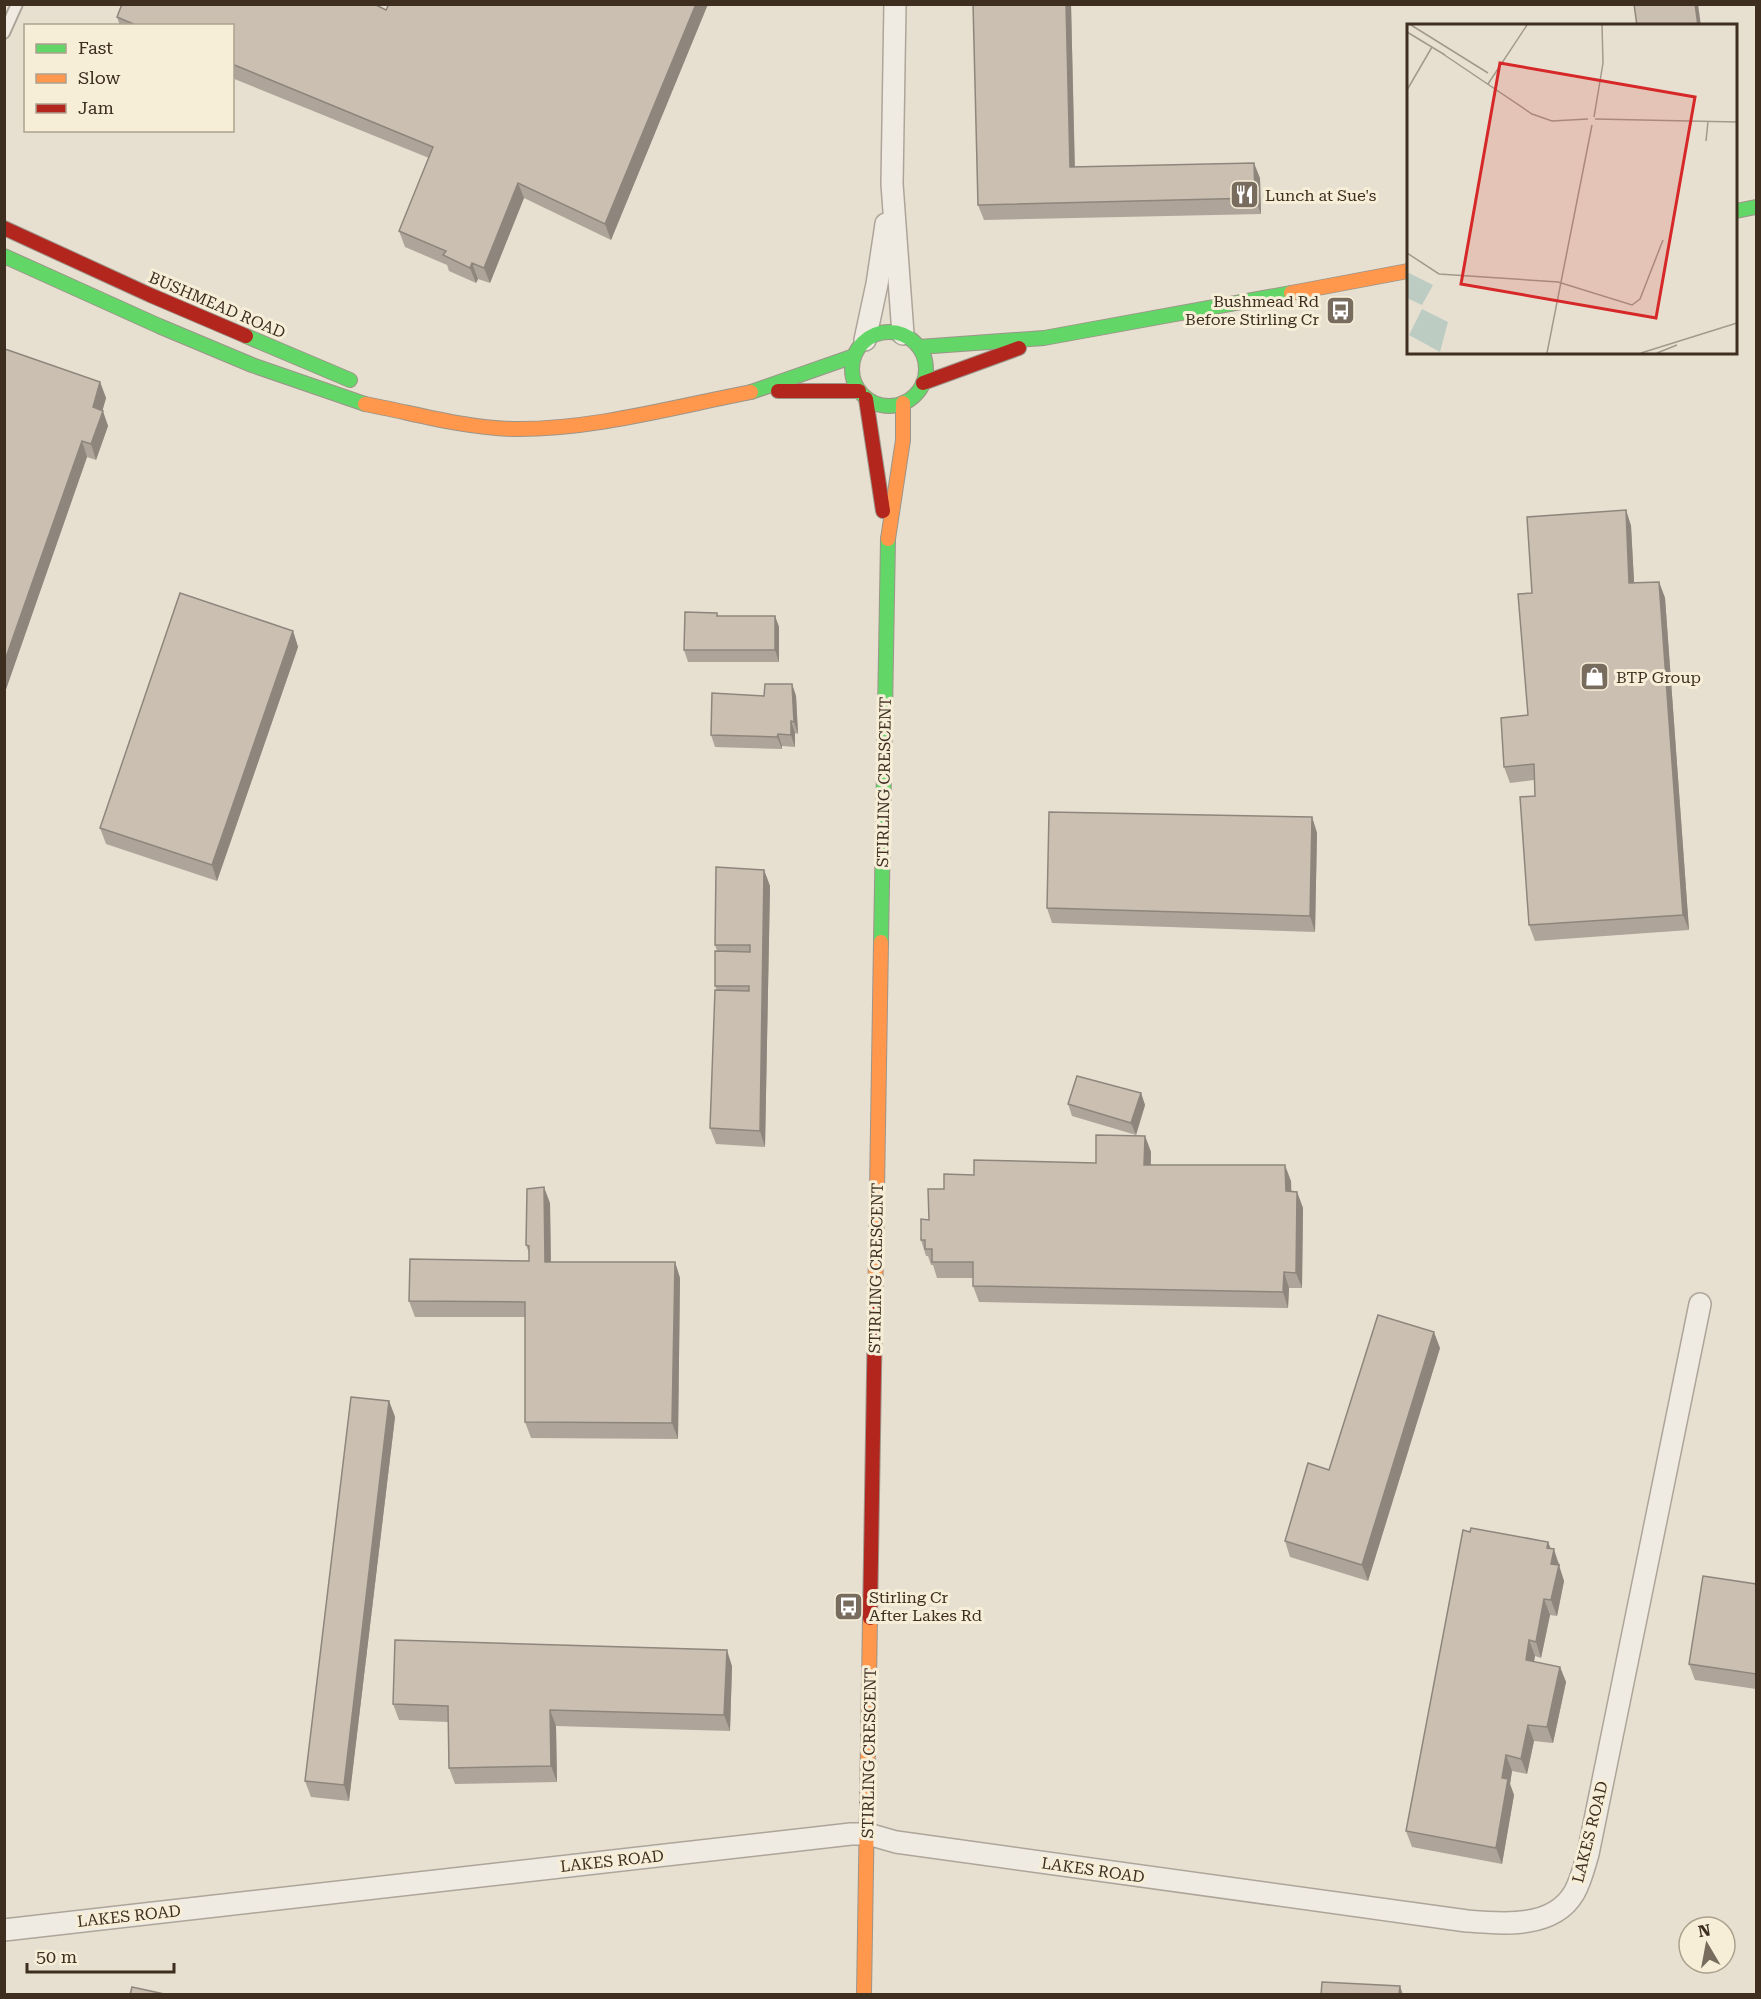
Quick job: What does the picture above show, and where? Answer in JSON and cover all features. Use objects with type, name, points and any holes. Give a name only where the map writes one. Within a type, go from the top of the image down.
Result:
[{"type":"main road","points":[[1737,211],[1756,207]]},
{"type":"main road","name":"BUSHMEAD ROAD","points":[[4,228],[150,295],[362,384]]},
{"type":"main road","points":[[4,256],[252,365],[361,403],[474,425],[510,429],[546,429],[588,424],[757,391],[859,348],[877,333],[890,332],[911,340],[1044,338],[1407,271]]},
{"type":"main road","points":[[923,383],[975,366],[1044,338]]},
{"type":"main road","points":[[757,391],[862,395],[878,404],[891,406],[903,403],[915,395],[923,383],[926,364],[911,340]]},
{"type":"main road","points":[[859,348],[852,374],[862,395]]},
{"type":"main road","points":[[380,393],[417,413]]},
{"type":"main road","name":"STIRLING CRESCENT","points":[[862,395],[888,541]]},
{"type":"main road","name":"STIRLING CRESCENT","points":[[864,1995],[888,541],[903,440],[903,403]]},
{"type":"street","points":[[859,348],[877,284],[892,184],[895,4]]},
{"type":"street","points":[[892,184],[911,340]]},
{"type":"street","name":"LAKES ROAD","points":[[4,1930],[851,1834],[868,1834],[896,1842],[1467,1921],[1505,1924],[1532,1921],[1558,1911],[1573,1895],[1588,1854],[1700,1304]]},
{"type":"lane","points":[[4,33],[17,4]]},
{"type":"building","points":[[122,4],[374,4],[386,10],[389,4],[696,4],[605,224],[518,183],[484,268],[472,263],[470,268],[443,255],[446,251],[399,231],[433,147],[234,65],[234,24],[133,24],[117,17]]},
{"type":"building","points":[[973,4],[1066,4],[1070,167],[1254,163],[1255,198],[978,205]]},
{"type":"building","points":[[1634,4],[1695,4],[1698,24],[1637,24]]},
{"type":"building","points":[[5,349],[100,382],[93,407],[103,411],[91,444],[82,441],[4,663]]},
{"type":"building","points":[[1626,510],[1629,583],[1659,582],[1683,915],[1529,925],[1520,797],[1535,796],[1534,764],[1504,767],[1501,718],[1528,715],[1518,594],[1532,593],[1527,517]]},
{"type":"building","points":[[180,593],[293,631],[212,865],[100,828]]},
{"type":"building","points":[[685,612],[717,613],[717,616],[775,616],[775,650],[684,650]]},
{"type":"building","points":[[765,684],[792,684],[794,722],[791,721],[791,735],[778,734],[777,737],[711,735],[712,693],[764,696]]},
{"type":"building","points":[[1049,812],[1312,817],[1310,916],[1047,908]]},
{"type":"building","points":[[716,867],[764,870],[760,1131],[710,1128],[715,990],[749,991],[749,986],[715,986],[715,951],[750,952],[750,945],[715,945]]},
{"type":"building","points":[[1077,1076],[1141,1093],[1131,1123],[1068,1104]]},
{"type":"building","points":[[1096,1135],[1145,1136],[1144,1165],[1285,1165],[1286,1191],[1297,1192],[1296,1273],[1284,1272],[1283,1292],[973,1286],[973,1262],[932,1262],[932,1249],[925,1249],[925,1240],[921,1240],[921,1219],[929,1220],[928,1189],[944,1189],[944,1174],[974,1175],[974,1160],[1096,1163]]},
{"type":"building","points":[[544,1187],[545,1262],[675,1262],[672,1423],[525,1422],[525,1302],[409,1301],[410,1259],[529,1261],[529,1246],[526,1245],[527,1189]]},
{"type":"building","points":[[1378,1315],[1434,1332],[1362,1565],[1285,1541],[1308,1463],[1329,1470]]},
{"type":"building","points":[[351,1397],[389,1401],[344,1785],[305,1781]]},
{"type":"building","points":[[1471,1528],[1548,1542],[1547,1548],[1554,1549],[1551,1564],[1559,1565],[1551,1600],[1544,1599],[1536,1642],[1529,1640],[1526,1660],[1560,1667],[1547,1727],[1528,1725],[1521,1759],[1506,1755],[1502,1778],[1508,1779],[1496,1848],[1406,1831],[1463,1530],[1470,1532]]},
{"type":"building","points":[[1703,1576],[1756,1584],[1756,1674],[1689,1664]]},
{"type":"building","points":[[395,1640],[727,1650],[724,1715],[550,1710],[551,1766],[449,1768],[448,1706],[393,1704]]},
{"type":"building","points":[[1322,1982],[1400,1986],[1399,1995],[1321,1995]]},
{"type":"building","points":[[132,1987],[169,1995],[130,1995]]},
{"type":"traffic: fast","points":[[1737,211],[1756,207]]},
{"type":"traffic: fast","points":[[4,256],[252,365],[365,404]]},
{"type":"traffic: fast","points":[[919,347],[1044,338],[1291,293]]},
{"type":"traffic: fast","points":[[889,332],[903,335],[915,343],[923,355],[926,369],[923,383],[915,395],[903,403],[889,406],[875,403],[863,395],[855,383],[852,369],[855,355],[863,343],[875,335],[889,332]]},
{"type":"traffic: fast","points":[[246,336],[350,380]]},
{"type":"traffic: fast","points":[[751,392],[854,356]]},
{"type":"traffic: fast","points":[[881,942],[888,539]]},
{"type":"traffic: slow","points":[[1291,293],[1407,271]]},
{"type":"traffic: slow","points":[[365,404],[476,426],[513,429],[603,422],[751,392]]},
{"type":"traffic: slow","points":[[888,539],[903,440],[903,403]]},
{"type":"traffic: slow","points":[[875,1313],[881,942]]},
{"type":"traffic: slow","points":[[864,1994],[870,1618]]},
{"type":"traffic: jam","points":[[4,228],[246,336]]},
{"type":"traffic: jam","points":[[923,383],[1019,348]]},
{"type":"traffic: jam","points":[[778,391],[859,391]]},
{"type":"traffic: jam","points":[[866,399],[883,511]]},
{"type":"traffic: jam","points":[[870,1618],[875,1313]]},
{"type":"place","name":"Lunch at Sue's","points":[[1244,195]]},
{"type":"place","name":"Bushmead Rd Before Stirling Cr","points":[[1340,310]]},
{"type":"place","name":"BTP Group","points":[[1595,677]]},
{"type":"place","name":"Stirling Cr After Lakes Rd","points":[[848,1606]]}]
